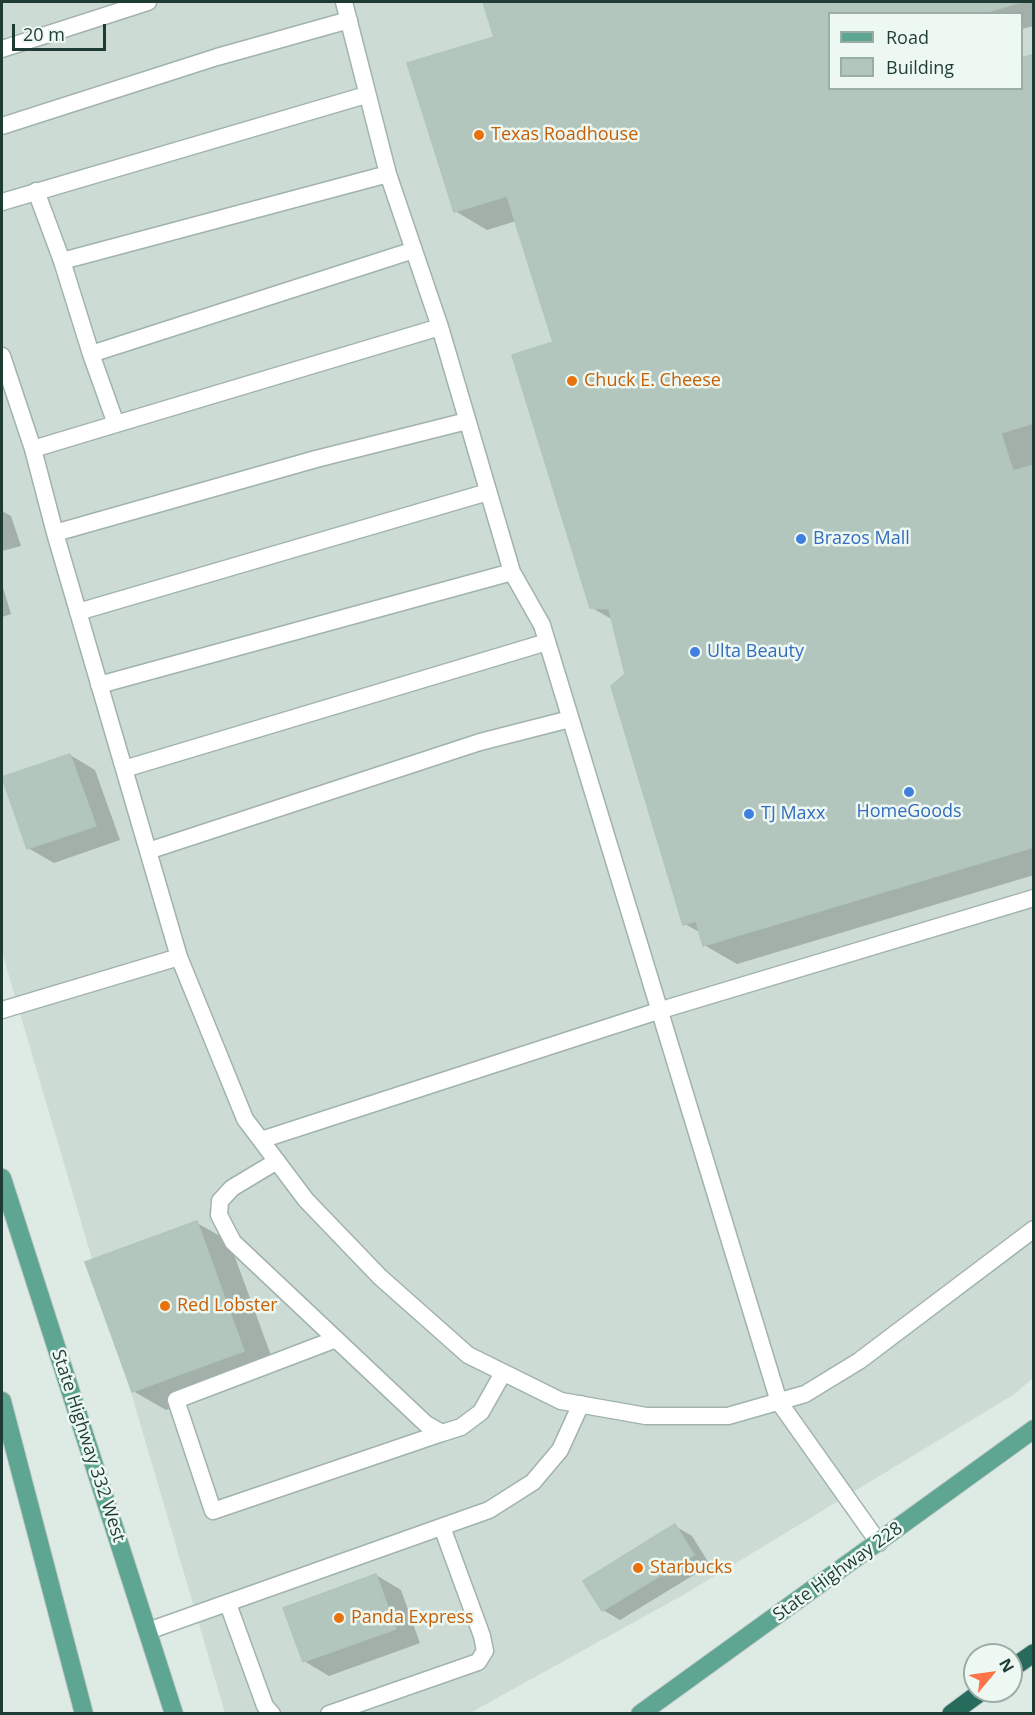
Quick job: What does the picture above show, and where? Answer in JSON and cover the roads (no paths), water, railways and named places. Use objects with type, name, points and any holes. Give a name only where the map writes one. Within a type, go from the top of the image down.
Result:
[{"type":"highway","points":[[951,1713],[965,1703]]},
{"type":"main road","name":"State Highway 332 West","points":[[2,1178],[174,1713]]},
{"type":"main road","points":[[2,1401],[84,1713]]},
{"type":"main road","name":"State Highway 228","points":[[640,1713],[879,1543],[1034,1429]]},
{"type":"lane","points":[[2,49],[148,2]]},
{"type":"lane","points":[[344,2],[388,174],[440,327],[512,572],[542,625],[779,1402],[879,1543]]},
{"type":"lane","points":[[2,126],[216,57],[349,20]]},
{"type":"lane","points":[[2,202],[36,190],[366,95]]},
{"type":"lane","points":[[62,261],[388,174]]},
{"type":"lane","points":[[36,190],[116,424]]},
{"type":"lane","points":[[91,354],[414,250]]},
{"type":"lane","points":[[33,449],[440,327]]},
{"type":"lane","points":[[2,356],[33,449],[55,533],[179,957],[245,1119],[306,1200],[380,1277],[468,1355],[561,1401],[646,1416],[728,1416],[805,1394],[859,1361],[1034,1229]]},
{"type":"lane","points":[[55,533],[316,459],[467,421]]},
{"type":"lane","points":[[78,612],[488,492]]},
{"type":"lane","points":[[99,685],[512,572]]},
{"type":"lane","points":[[124,769],[547,642]]},
{"type":"lane","points":[[148,851],[480,742],[570,719]]},
{"type":"lane","points":[[261,1140],[658,1011],[1034,898]]},
{"type":"lane","points":[[2,1010],[179,957]]},
{"type":"lane","points":[[277,1161],[232,1188],[220,1201],[219,1215],[233,1242],[426,1424],[442,1433]]},
{"type":"lane","points":[[336,1339],[176,1400],[213,1511],[461,1427],[481,1412],[503,1373]]},
{"type":"lane","points":[[148,1631],[489,1510],[533,1482],[560,1450],[581,1404]]},
{"type":"lane","points":[[329,1713],[477,1662],[485,1651],[482,1636],[442,1527]]},
{"type":"lane","points":[[228,1604],[265,1706],[272,1713]]},
{"type":"place","name":"Texas Roadhouse","points":[[479,135]]},
{"type":"place","name":"Chuck E. Cheese","points":[[572,381]]},
{"type":"place","name":"Brazos Mall","points":[[801,539]]},
{"type":"place","name":"Ulta Beauty","points":[[695,652]]},
{"type":"place","name":"HomeGoods","points":[[909,792]]},
{"type":"place","name":"TJ Maxx","points":[[749,814]]},
{"type":"place","name":"Red Lobster","points":[[165,1306]]},
{"type":"place","name":"Starbucks","points":[[638,1568]]},
{"type":"place","name":"Panda Express","points":[[339,1618]]}]
